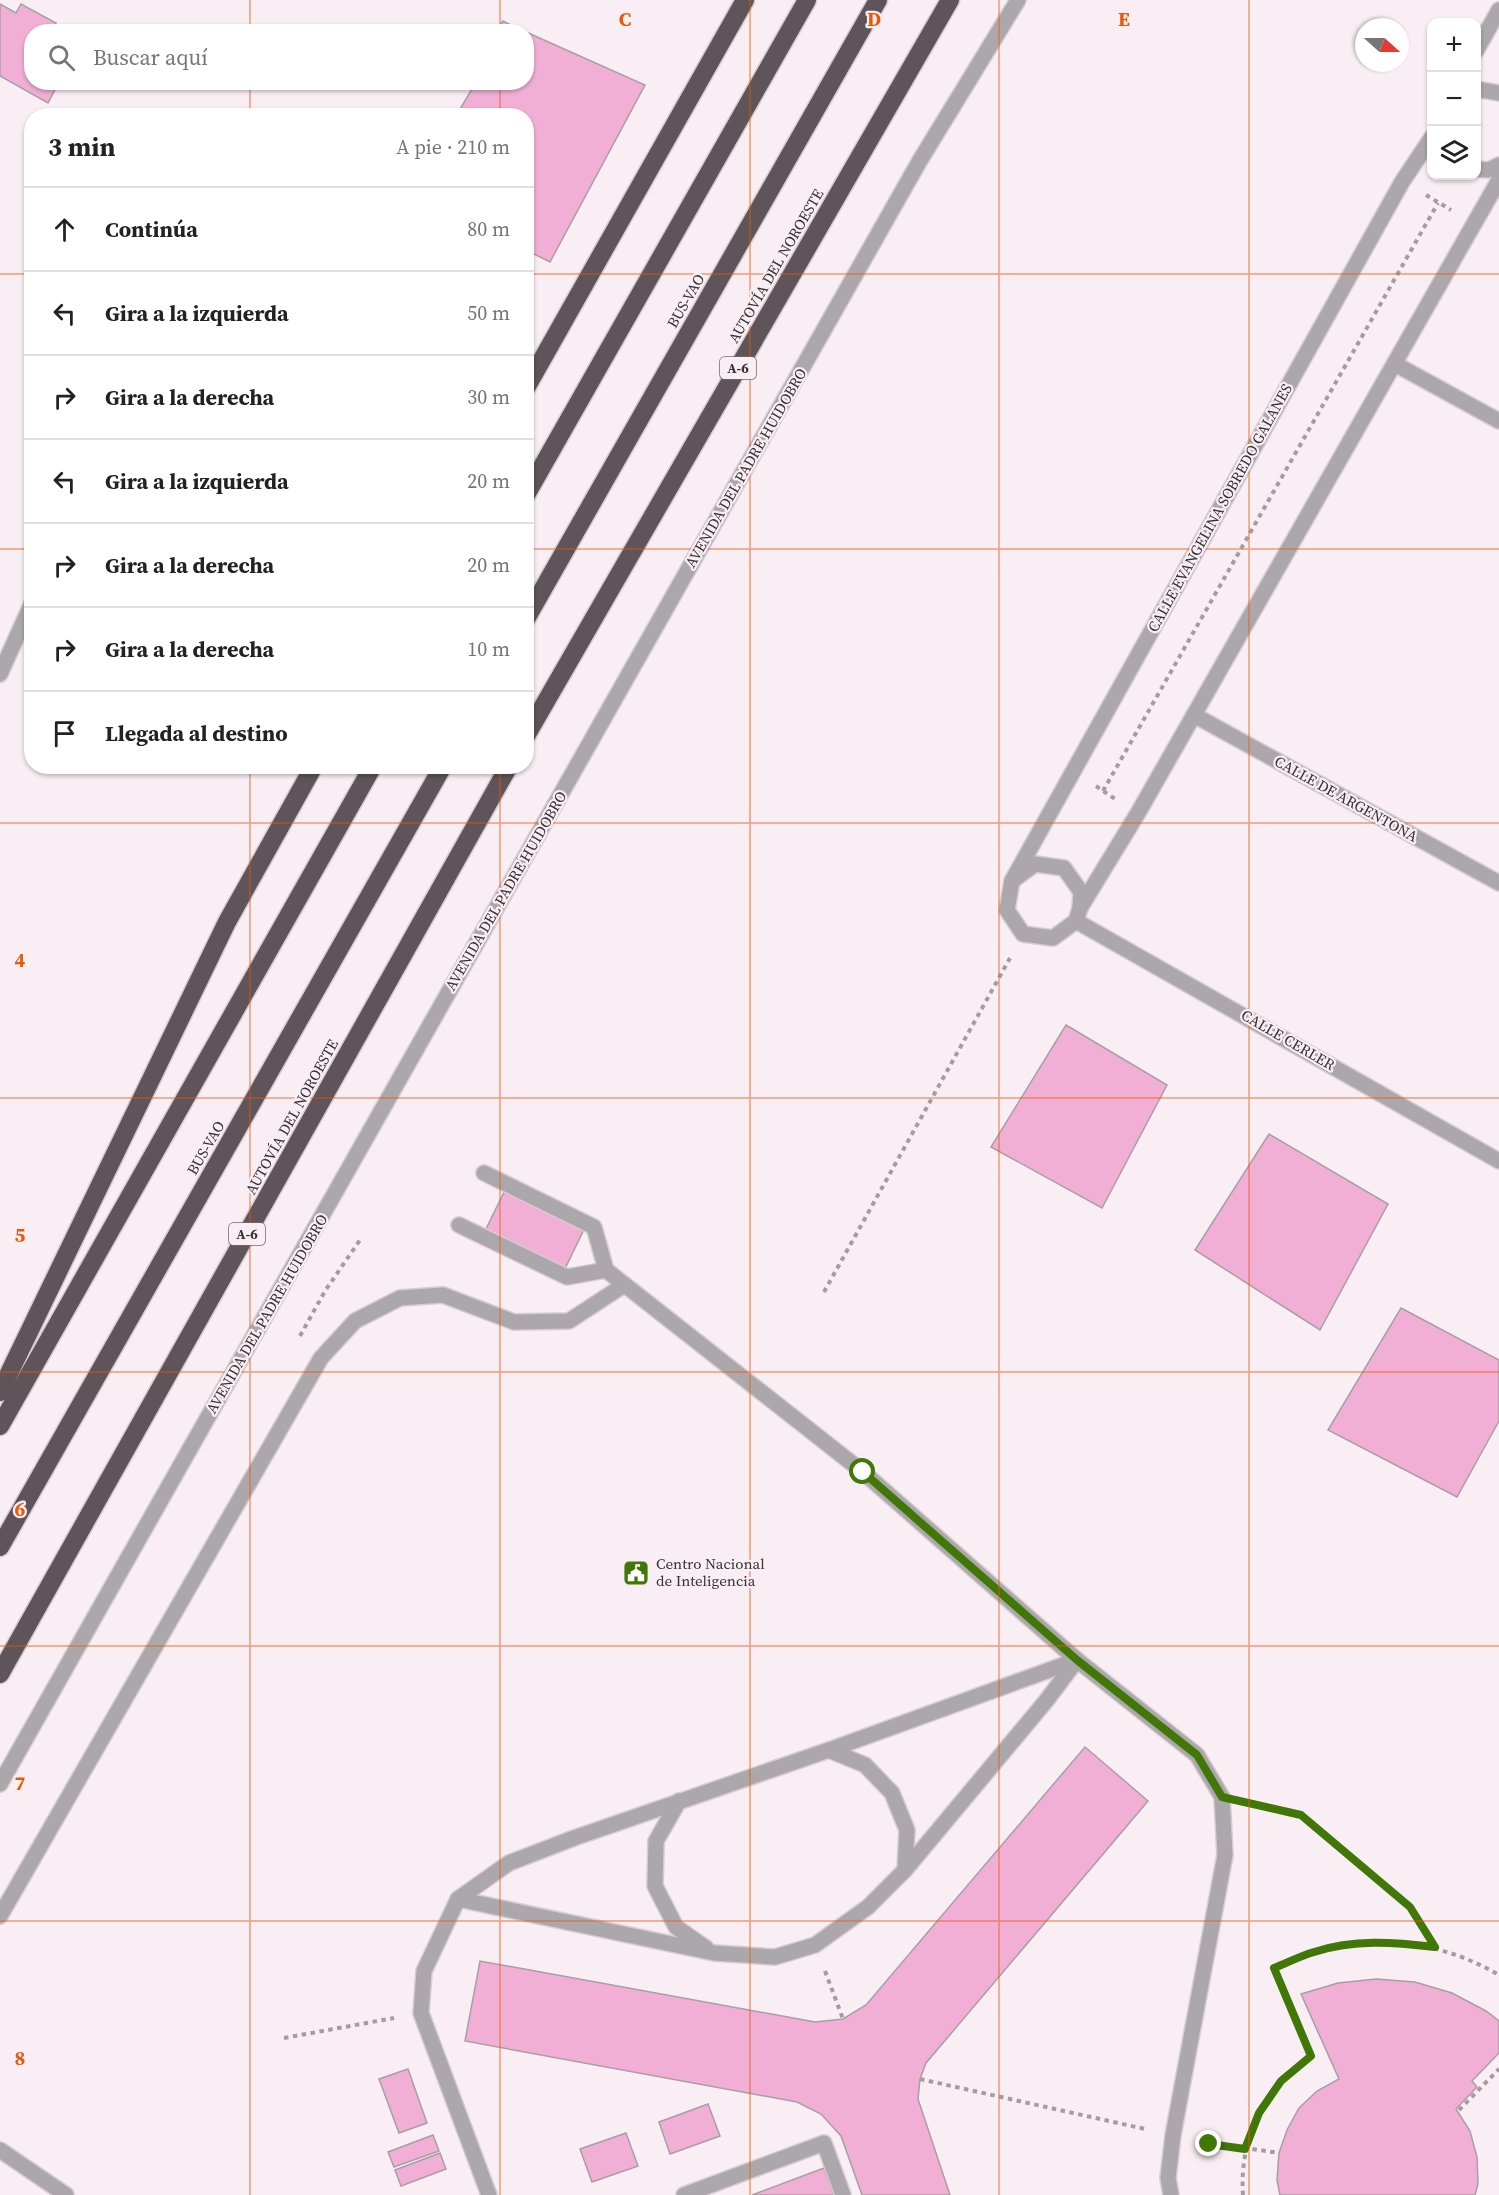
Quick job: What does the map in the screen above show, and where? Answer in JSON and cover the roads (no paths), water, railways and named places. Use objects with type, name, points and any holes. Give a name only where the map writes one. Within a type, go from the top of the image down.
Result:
[{"type":"highway","points":[[534,374],[744,0]]},
{"type":"highway","points":[[534,481],[807,0]]},
{"type":"highway","name":"BUS-VAO","points":[[534,605],[878,0]]},
{"type":"highway","name":"AUTOVÍA DEL NOROESTE","points":[[534,722],[950,0]]},
{"type":"highway","points":[[0,1392],[227,922],[310,774]]},
{"type":"highway","points":[[0,1426],[368,774]]},
{"type":"highway","name":"BUS-VAO","points":[[0,1547],[438,774]]},
{"type":"highway","name":"AUTOVÍA DEL NOROESTE","points":[[0,1674],[505,774]]},
{"type":"street","name":"AVENIDA DEL PADRE HUIDOBRO","points":[[0,1784],[920,162],[1018,0]]},
{"type":"street","points":[[1481,42],[1499,10]]},
{"type":"street","points":[[1481,90],[1499,93]]},
{"type":"street","name":"CALLE EVANGELINA SOBREDO GALANES","points":[[1012,881],[1402,182],[1427,143]]},
{"type":"street","points":[[1481,169],[1489,170],[1499,165]]},
{"type":"street","points":[[1078,914],[1080,892],[1064,868],[1035,864],[1012,881],[1007,910],[1023,934],[1053,938],[1078,914],[1499,180]]},
{"type":"street","points":[[1395,364],[1499,422]]},
{"type":"street","points":[[0,674],[24,621]]},
{"type":"street","name":"CALLE DE ARGENTONA","points":[[1194,715],[1499,883]]},
{"type":"street","name":"CALLE CERLER","points":[[1078,914],[1499,1161]]},
{"type":"street","points":[[484,1173],[594,1227],[606,1270],[863,1472],[1077,1660],[1197,1755],[1222,1797],[1225,1855],[1173,2135],[1168,2178],[1171,2195]]},
{"type":"street","points":[[459,1225],[567,1277],[606,1270]]},
{"type":"street","points":[[0,1916],[321,1358],[355,1321],[400,1298],[443,1295],[514,1322],[568,1321],[624,1285]]},
{"type":"street","points":[[489,2195],[421,2013],[424,1971],[458,1899],[509,1863],[1077,1660]]},
{"type":"street","points":[[458,1899],[714,1953],[775,1957],[815,1945],[868,1907],[904,1870],[1047,1701],[1077,1660]]},
{"type":"street","points":[[828,1750],[865,1764],[892,1793],[907,1830],[904,1870]]},
{"type":"street","points":[[679,1801],[656,1841],[656,1886],[676,1927],[714,1953]]},
{"type":"street","points":[[684,2195],[824,2143],[843,2195]]},
{"type":"street","points":[[0,2150],[66,2195]]},
{"type":"place","name":"Centro Nacional de Inteligencia","points":[[636,1573]]}]
